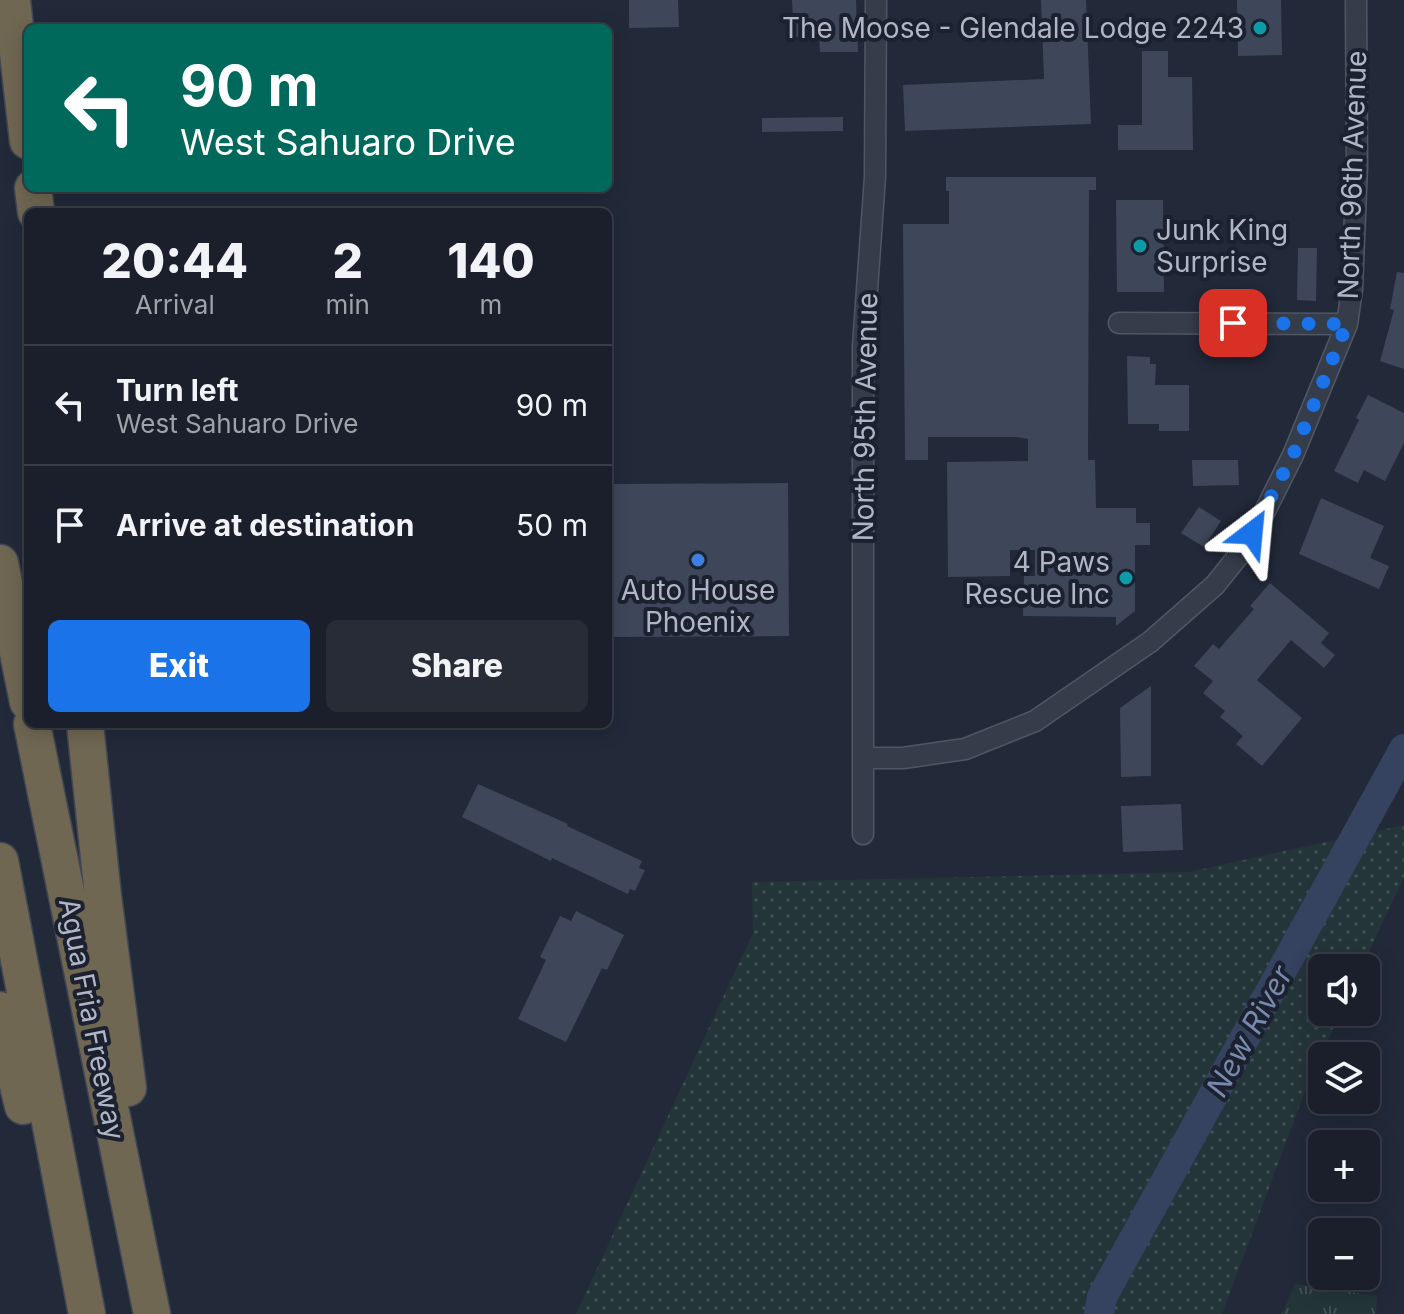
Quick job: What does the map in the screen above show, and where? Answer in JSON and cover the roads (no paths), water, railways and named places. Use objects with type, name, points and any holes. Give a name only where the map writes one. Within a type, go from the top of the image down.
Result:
[{"type":"highway","points":[[12,0],[24,106]]},
{"type":"highway","points":[[0,563],[24,682]]},
{"type":"highway","name":"Agua Fria Freeway","points":[[33,728],[152,1314]]},
{"type":"highway","points":[[85,728],[103,896],[137,1154],[166,1314]]},
{"type":"highway","points":[[0,861],[87,1314]]},
{"type":"highway","points":[[0,1010],[69,1314]]},
{"type":"street","name":"North 95th Avenue","points":[[863,834],[862,375],[875,177],[876,0]]},
{"type":"street","name":"North 96th Avenue","points":[[863,758],[903,758],[965,749],[1035,721],[1150,642],[1215,585],[1239,555],[1265,511],[1299,441],[1347,324],[1352,289],[1357,166],[1356,0]]},
{"type":"street","points":[[1119,323],[1347,324]]},
{"type":"waterway","name":"New River","points":[[1099,1314],[1102,1297],[1404,749]]},
{"type":"place","name":"The Moose - Glendale Lodge 2243","points":[[1260,28]]},
{"type":"place","name":"Junk King Surprise","points":[[1140,246]]},
{"type":"place","name":"Auto House Phoenix","points":[[698,560]]},
{"type":"place","name":"4 Paws Rescue Inc","points":[[1126,578]]}]
